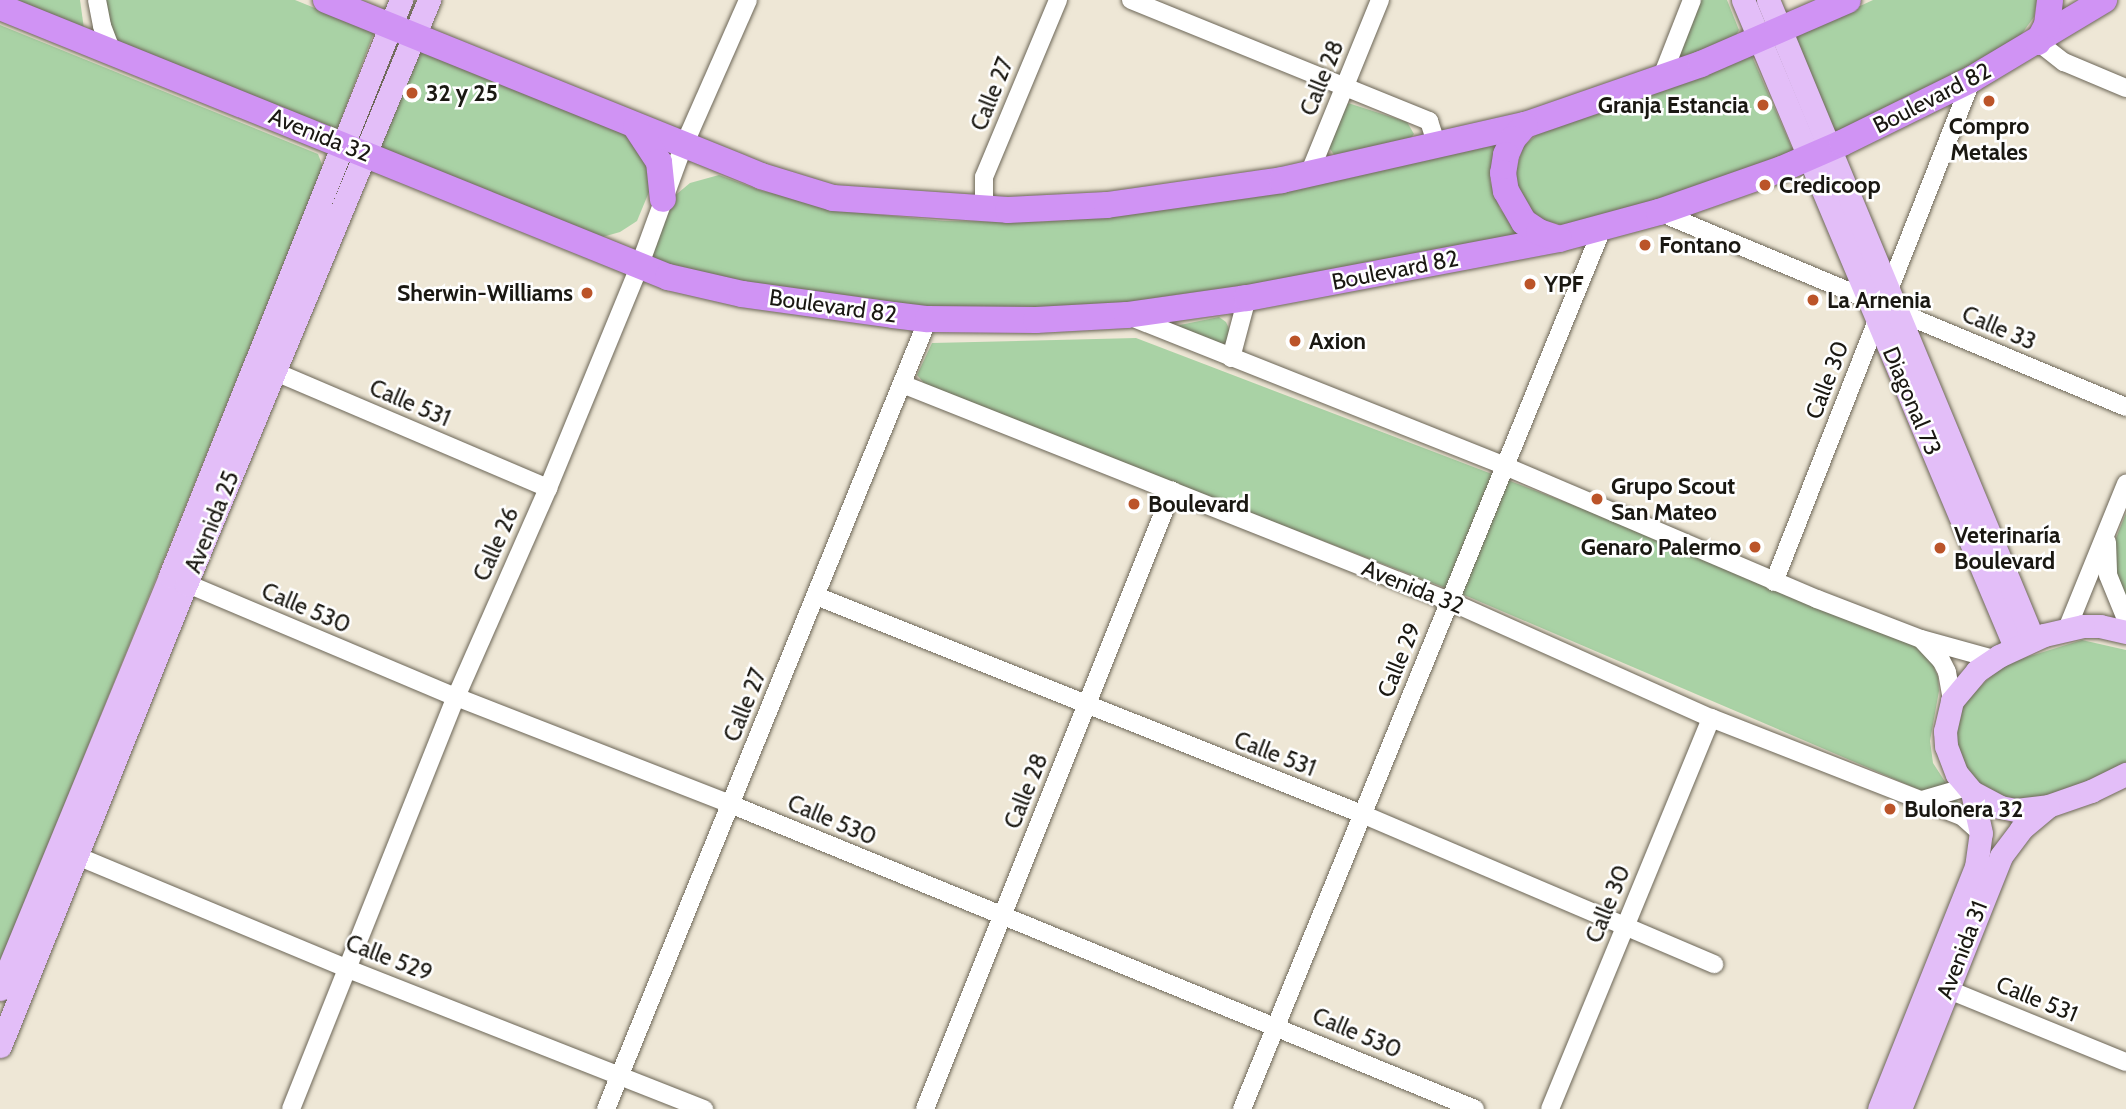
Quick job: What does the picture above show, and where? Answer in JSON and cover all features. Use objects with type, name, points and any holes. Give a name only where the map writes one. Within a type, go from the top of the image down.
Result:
[{"type":"highway","points":[[326,0],[761,176],[833,198],[984,209],[1107,205],[1310,174],[1525,125],[1661,79],[1848,0]]},
{"type":"highway","points":[[2038,42],[2047,25],[2050,0]]},
{"type":"highway","name":"Boulevard 82","points":[[639,267],[742,293],[928,319],[1036,320],[1128,315],[1247,298],[1559,239],[1659,212],[1819,153],[1972,79],[2038,42],[2104,0]]},
{"type":"highway","name":"Avenida 32","points":[[0,7],[355,149],[639,267]]},
{"type":"highway","points":[[1525,125],[1513,139],[1506,155],[1503,173],[1506,191],[1524,222],[1539,232],[1559,239]]},
{"type":"highway","points":[[636,127],[659,162],[663,199]]},
{"type":"main road","name":"Avenida 25","points":[[355,149],[390,25],[401,0]]},
{"type":"main road","name":"Avenida 25","points":[[0,1046],[68,853],[264,367],[355,149],[414,35],[429,0]]},
{"type":"main road","name":"Diagonal 73","points":[[1743,0],[1770,35],[2024,643]]},
{"type":"main road","name":"Diagonal 73","points":[[1768,0],[1770,35]]},
{"type":"main road","points":[[2125,776],[2032,810],[2000,807],[1969,789],[1950,761],[1945,731],[1952,701],[1970,678],[1993,659],[2024,643],[2067,629],[2100,626],[2126,632]]},
{"type":"main road","name":"Avenida 31","points":[[1900,1109],[1976,867],[1981,833],[1969,789]]},
{"type":"main road","name":"Avenida 31","points":[[1878,1109],[2001,856],[2021,829],[2048,806]]},
{"type":"main road","name":"Avenida 25","points":[[0,989],[68,853]]},
{"type":"street","points":[[97,0],[102,26],[113,54]]},
{"type":"street","name":"Calle 26","points":[[291,1109],[456,697],[548,488],[639,267],[684,145],[748,0]]},
{"type":"street","name":"Calle 27","points":[[984,209],[985,177],[1058,0]]},
{"type":"street","points":[[1131,0],[1429,121],[1437,145]]},
{"type":"street","name":"Calle 28","points":[[1310,174],[1380,0]]},
{"type":"street","points":[[1661,79],[1692,0]]},
{"type":"street","points":[[2038,42],[2064,62],[2126,88]]},
{"type":"street","name":"Calle 30","points":[[1774,582],[1972,79]]},
{"type":"street","name":"Calle 33","points":[[1659,212],[2126,407]]},
{"type":"street","name":"Calle 29","points":[[1242,1109],[1602,229]]},
{"type":"street","points":[[1231,358],[1247,298]]},
{"type":"street","points":[[1128,315],[1505,466],[1774,582],[1921,639],[1993,659]]},
{"type":"street","name":"Calle 27","points":[[606,1109],[928,319]]},
{"type":"street","name":"Calle 531","points":[[264,367],[548,488]]},
{"type":"street","name":"Avenida 32","points":[[902,384],[1450,601],[1711,718],[1963,817],[1981,833]]},
{"type":"street","points":[[2067,629],[2126,484]]},
{"type":"street","name":"Calle 28","points":[[925,1109],[1172,491]]},
{"type":"street","points":[[2107,531],[2108,575],[2126,618]]},
{"type":"street","name":"Calle 530","points":[[178,580],[456,697],[730,804],[1475,1109]]},
{"type":"street","name":"Calle 531","points":[[816,596],[1362,814],[1714,964]]},
{"type":"street","points":[[1921,639],[1941,660],[1949,680],[1952,701]]},
{"type":"street","name":"Calle 30","points":[[1550,1109],[1711,718]]},
{"type":"street","points":[[1919,801],[1969,789]]},
{"type":"street","name":"Calle 529","points":[[68,853],[348,969],[704,1109]]},
{"type":"street","name":"Calle 531","points":[[1938,986],[2126,1062]]},
{"type":"green space","points":[[2,0],[80,0],[84,29]]},
{"type":"green space","points":[[103,0],[295,0],[374,32],[335,135],[128,51],[113,37]]},
{"type":"green space","points":[[1700,0],[1727,0],[1739,30],[1732,42],[1674,64]]},
{"type":"green space","points":[[1873,0],[2037,0],[2034,17],[2018,39],[1931,90],[1833,136],[1793,37]]},
{"type":"green space","points":[[0,25],[318,154],[323,167],[0,963]]},
{"type":"green space","points":[[417,50],[621,132],[640,148],[648,169],[649,192],[637,221],[620,232],[599,238],[375,151]]},
{"type":"green space","points":[[1751,54],[1795,155],[1702,191],[1563,225],[1546,221],[1532,212],[1514,178],[1523,147],[1541,131],[1669,89]]},
{"type":"green space","points":[[1348,103],[1407,122],[1414,134],[1406,143],[1335,156],[1328,146]]},
{"type":"green space","points":[[1499,141],[1490,181],[1500,209],[1523,235],[1322,279],[1106,307],[966,311],[817,298],[647,263],[672,198],[690,183],[719,175],[762,191],[872,214],[945,221],[1039,222],[1120,216]]},
{"type":"green space","points":[[1219,317],[1226,322],[1232,335],[1224,345],[1170,327]]},
{"type":"green space","points":[[1136,338],[1806,594],[1914,645],[1930,658],[1938,677],[1939,691],[1930,741],[1933,763],[1962,808],[1469,597],[930,390],[917,375],[932,343]]},
{"type":"green space","points":[[2126,513],[2126,614],[2109,556]]},
{"type":"green space","points":[[2082,640],[2126,650],[2126,767],[2069,796],[2021,801],[1977,795],[1949,737],[1966,700],[2004,664]]},
{"type":"place","name":"32 y 25","points":[[412,93]]},
{"type":"place","name":"Compro Metales","points":[[1989,101]]},
{"type":"place","name":"Granja Estancia","points":[[1763,105]]},
{"type":"place","name":"Credicoop","points":[[1765,185]]},
{"type":"place","name":"Fontano","points":[[1645,245]]},
{"type":"place","name":"YPF","points":[[1530,284]]},
{"type":"place","name":"Sherwin-Williams","points":[[587,293]]},
{"type":"place","name":"La Arnenia","points":[[1813,300]]},
{"type":"place","name":"Axion","points":[[1295,341]]},
{"type":"place","name":"Grupo Scout San Mateo","points":[[1597,499]]},
{"type":"place","name":"Boulevard","points":[[1134,504]]},
{"type":"place","name":"Genaro Palermo","points":[[1755,547]]},
{"type":"place","name":"Veterinaría Boulevard","points":[[1940,548]]},
{"type":"place","name":"Bulonera 32","points":[[1890,809]]}]
